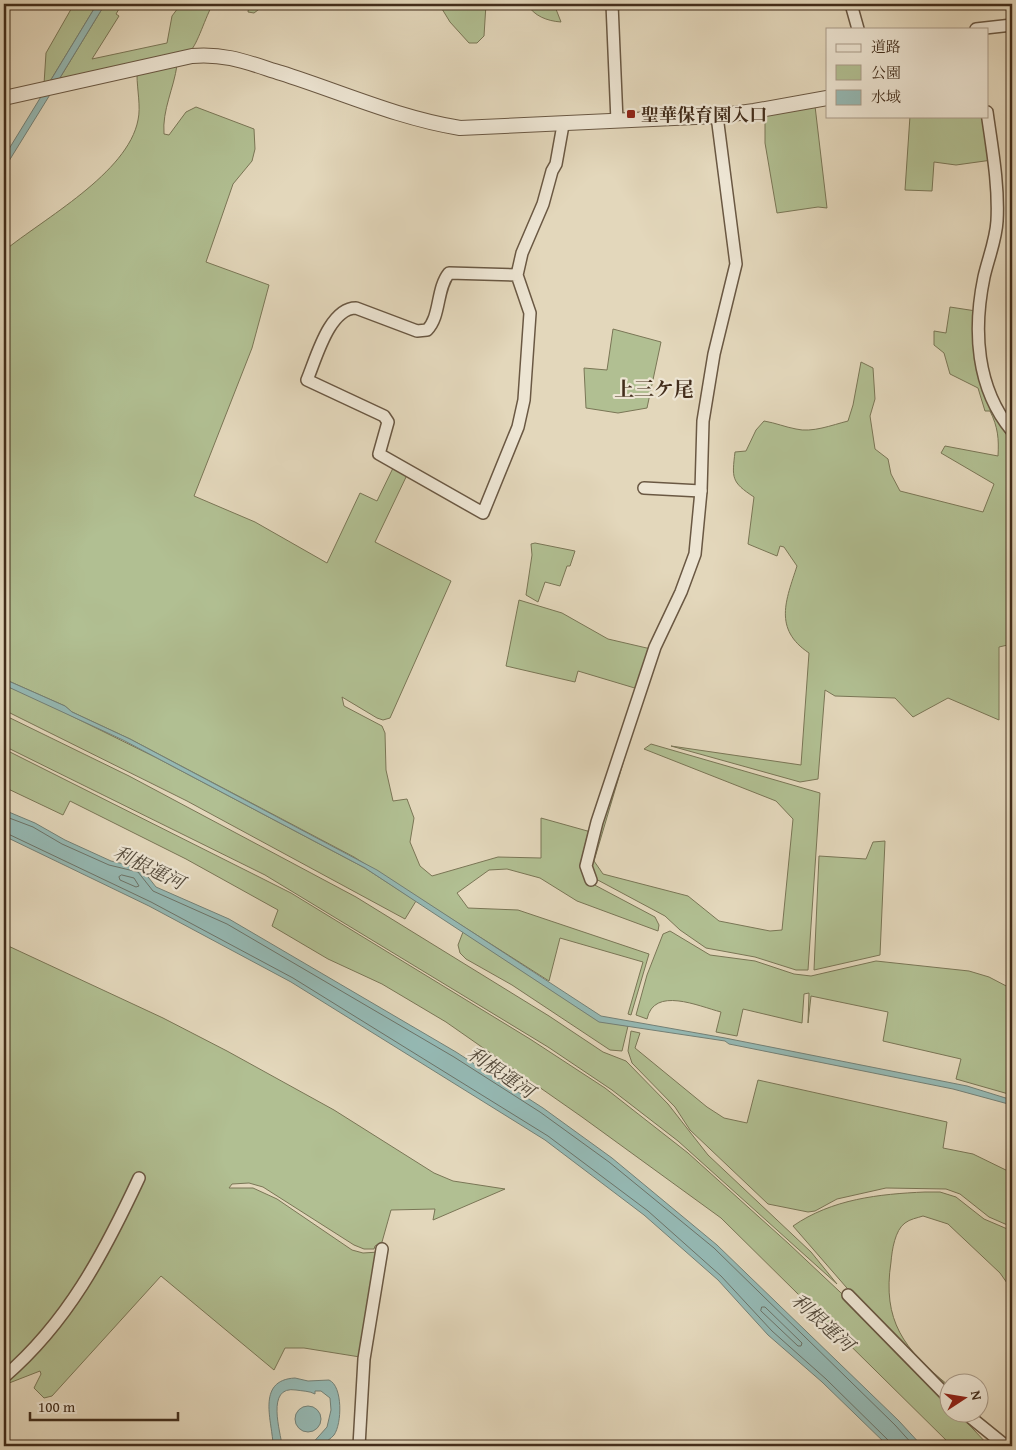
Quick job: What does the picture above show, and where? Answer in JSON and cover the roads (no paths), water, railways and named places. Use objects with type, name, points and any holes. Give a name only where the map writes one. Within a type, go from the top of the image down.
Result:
[{"type":"street","points":[[612,4],[617,121]]},
{"type":"street","points":[[852,4],[858,28]]},
{"type":"street","points":[[986,28],[1012,25]]},
{"type":"street","points":[[4,98],[192,56],[214,54],[240,60],[403,115],[460,128],[563,125],[717,116],[826,98]]},
{"type":"street","points":[[591,880],[586,866],[597,822],[655,647],[681,592],[695,554],[701,491],[703,421],[714,354],[736,264],[717,116]]},
{"type":"street","points":[[988,118],[997,187],[997,223],[979,306],[978,336],[980,361],[990,392],[997,410],[1012,432]]},
{"type":"street","points":[[517,275],[449,273],[443,280],[433,322],[427,330],[417,331],[356,308],[347,309],[330,326],[307,380],[384,416],[388,422],[379,454],[483,513],[518,427],[524,400],[530,313],[517,275],[522,253],[543,204],[552,171],[556,164],[563,125]]},
{"type":"street","points":[[644,488],[701,491]]},
{"type":"street","points":[[4,1377],[45,1335],[83,1286],[106,1248],[139,1178]]},
{"type":"street","points":[[359,1446],[364,1358],[382,1249]]},
{"type":"street","points":[[848,1295],[938,1386]]},
{"type":"street","points":[[976,1422],[1006,1446]]},
{"type":"water","points":[[97,4],[105,4],[58,81],[49,83]]},
{"type":"water","points":[[51,93],[4,169],[4,157],[42,95]]},
{"type":"water","points":[[4,679],[65,706],[72,712],[130,739],[377,870],[601,1016],[725,1038],[967,1086],[1012,1100],[1012,1105],[953,1089],[729,1044],[725,1041],[599,1022],[365,868],[123,740],[4,685]]},
{"type":"water","points":[[4,810],[35,823],[65,840],[111,861],[141,868],[156,887],[229,919],[456,1052],[543,1108],[612,1158],[717,1245],[899,1421],[922,1446],[888,1446],[822,1382],[768,1335],[718,1280],[644,1215],[545,1140],[291,982],[149,906],[4,836]]},
{"type":"water","points":[[295,1378],[308,1381],[329,1380],[334,1384],[340,1406],[337,1430],[326,1442],[310,1446],[327,1427],[331,1410],[330,1398],[321,1391],[315,1391],[315,1394],[286,1390],[278,1402],[277,1411],[282,1446],[273,1446],[269,1415],[270,1394],[275,1386],[283,1381]]},
{"type":"water","points":[[308,1406],[317,1410],[321,1419],[317,1428],[308,1432],[299,1428],[295,1419],[299,1410]]},
{"type":"place","name":"聖華保育園入口","points":[[631,114]]},
{"type":"district","name":"上三ケ尾","points":[[654,388]]},
{"type":"water label","name":"利根運河","points":[[149,867]]},
{"type":"water label","name":"利根運河","points":[[501,1072]]},
{"type":"water label","name":"利根運河","points":[[823,1322]]}]
